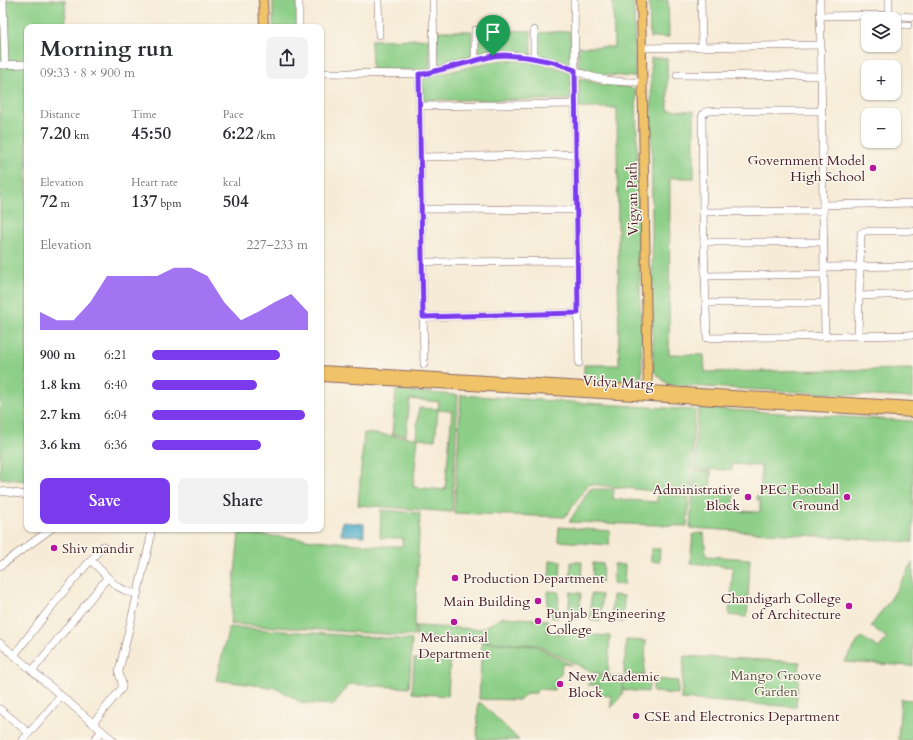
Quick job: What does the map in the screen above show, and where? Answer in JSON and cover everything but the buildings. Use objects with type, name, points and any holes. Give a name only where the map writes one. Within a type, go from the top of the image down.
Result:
[{"type":"main road","points":[[264,0],[264,24]]},
{"type":"main road","name":"Vigyan Path","points":[[641,0],[648,393]]},
{"type":"main road","name":"Vidya Marg","points":[[324,370],[913,413]]},
{"type":"main road","name":"Vidya Marg","points":[[324,377],[913,406]]},
{"type":"street","points":[[4,0],[3,65],[24,64]]},
{"type":"street","points":[[299,0],[299,24]]},
{"type":"street","points":[[378,0],[379,35]]},
{"type":"street","points":[[433,0],[434,71]]},
{"type":"street","points":[[574,0],[579,363]]},
{"type":"street","points":[[701,0],[702,48]]},
{"type":"street","points":[[820,0],[822,46],[825,337]]},
{"type":"street","points":[[889,0],[889,12]]},
{"type":"street","points":[[821,16],[861,17]]},
{"type":"street","points":[[901,16],[913,17]]},
{"type":"street","points":[[901,25],[908,25]]},
{"type":"street","points":[[475,30],[475,60]]},
{"type":"street","points":[[534,30],[534,58]]},
{"type":"street","points":[[642,48],[822,46]]},
{"type":"street","points":[[324,73],[424,74],[475,60],[504,55],[534,58],[553,62],[603,80],[643,82]]},
{"type":"street","points":[[419,74],[424,364]]},
{"type":"street","points":[[677,76],[822,76]]},
{"type":"street","points":[[420,106],[575,104]]},
{"type":"street","points":[[822,111],[708,111],[704,113],[702,117],[703,212],[707,338],[913,336]]},
{"type":"street","points":[[421,157],[576,154]]},
{"type":"street","points":[[703,212],[913,203]]},
{"type":"street","points":[[421,209],[577,210]]},
{"type":"street","points":[[858,336],[861,233],[863,231],[913,231]]},
{"type":"street","points":[[704,242],[824,242]]},
{"type":"street","points":[[422,262],[578,261]]},
{"type":"street","points":[[705,276],[860,267],[913,266]]},
{"type":"street","points":[[859,296],[913,294]]},
{"type":"street","points":[[706,303],[825,303]]},
{"type":"street","points":[[423,317],[578,313]]},
{"type":"street","points":[[0,491],[24,495]]},
{"type":"street","points":[[0,566],[47,532]]},
{"type":"street","points":[[94,723],[122,688],[119,671],[150,541],[151,532]]},
{"type":"street","points":[[14,655],[60,596],[103,546]]},
{"type":"street","points":[[91,560],[115,585],[137,594]]},
{"type":"street","points":[[32,671],[107,578]]},
{"type":"street","points":[[0,643],[113,740]]},
{"type":"street","points":[[23,740],[61,696]]},
{"type":"street","points":[[0,709],[29,733]]},
{"type":"street","points":[[94,740],[102,731]]},
{"type":"green space","points":[[0,0],[65,0],[66,24],[24,24],[24,481],[0,478]]},
{"type":"green space","points":[[273,0],[297,0],[297,24],[273,24]]},
{"type":"green space","points":[[613,0],[634,0],[635,77],[598,74],[578,68],[578,47],[614,47]]},
{"type":"green space","points":[[649,0],[668,0],[669,37],[650,38]]},
{"type":"green space","points":[[478,30],[531,31],[531,55],[477,57]]},
{"type":"green space","points":[[438,31],[472,31],[472,57],[437,65]]},
{"type":"green space","points":[[570,31],[572,65],[538,56],[538,33]]},
{"type":"green space","points":[[429,39],[430,68],[420,70],[372,70],[371,40]]},
{"type":"green space","points":[[651,58],[667,58],[668,110],[694,111],[694,178],[670,178],[669,354],[704,355],[705,372],[913,369],[913,398],[669,385],[653,371]]},
{"type":"green space","points":[[502,60],[546,65],[571,73],[571,100],[422,100],[422,79]]},
{"type":"green space","points":[[579,78],[601,84],[628,87],[634,89],[636,94],[642,376],[636,381],[629,383],[584,380],[584,365],[619,365],[617,108],[579,108]]},
{"type":"green space","points":[[396,390],[458,395],[452,512],[358,505],[364,433],[416,438],[419,408],[438,409],[439,402],[410,399],[406,435],[392,434]],"holes":[[[438,410],[452,411],[445,490],[413,487],[418,438],[435,440]]]},
{"type":"green space","points":[[461,395],[695,410],[690,495],[589,484],[565,517],[454,513]]},
{"type":"green space","name":"PEC Football Ground","points":[[698,408],[913,421],[913,542],[690,528],[694,471],[711,471],[710,492],[734,493],[734,511],[760,512],[760,500],[757,500],[757,495],[761,495],[761,466],[732,464],[732,470],[694,469]]},
{"type":"green space","points":[[590,489],[614,489],[613,499],[657,502],[657,492],[689,497],[687,526],[569,522]]},
{"type":"green space","points":[[381,510],[420,513],[414,636],[230,624],[239,533],[380,546],[402,546],[403,538],[380,538]]},
{"type":"green space","points":[[559,527],[610,531],[609,545],[558,541]]},
{"type":"green space","points":[[704,533],[706,556],[750,559],[748,599],[731,598],[733,567],[690,563],[693,534]]},
{"type":"green space","points":[[651,549],[660,549],[659,562],[651,561]]},
{"type":"green space","points":[[550,560],[561,561],[560,580],[549,580]]},
{"type":"green space","points":[[571,562],[582,562],[581,582],[570,581]]},
{"type":"green space","points":[[913,562],[913,666],[844,662],[861,637],[879,648],[887,638],[871,626],[892,597]]},
{"type":"green space","points":[[593,563],[603,564],[602,583],[592,582]]},
{"type":"green space","points":[[614,564],[625,565],[624,585],[613,584]]},
{"type":"green space","points":[[548,591],[559,592],[558,618],[550,617],[550,609],[547,609]]},
{"type":"green space","points":[[570,592],[581,593],[579,619],[568,618]]},
{"type":"green space","points":[[591,594],[602,595],[601,621],[590,620]]},
{"type":"green space","points":[[613,595],[624,596],[623,622],[611,621]]},
{"type":"green space","points":[[730,603],[748,604],[747,617],[729,615]]},
{"type":"green space","points":[[503,617],[548,620],[547,632],[610,636],[608,675],[594,673],[537,645],[416,637],[416,626],[481,629]]},
{"type":"green space","points":[[229,627],[412,640],[409,688],[349,684],[334,705],[302,703],[277,688],[216,680]]},
{"type":"green space","points":[[626,640],[646,641],[644,676],[624,674]]},
{"type":"green space","points":[[482,642],[536,646],[572,665],[562,664],[561,674],[555,679],[554,690],[537,689],[536,693],[527,693],[520,700],[479,699]]},
{"type":"green space","name":"Mango Groove Garden","points":[[684,656],[800,662],[796,707],[681,699]]},
{"type":"green space","points":[[414,659],[450,661],[448,696],[412,693]]},
{"type":"green space","points":[[592,675],[623,677],[622,695],[611,708],[611,696],[599,695],[599,685],[588,685]]},
{"type":"green space","points":[[623,677],[650,679],[648,692],[623,690]]},
{"type":"green space","points":[[653,679],[678,681],[678,694],[653,692]]},
{"type":"green space","points":[[901,699],[913,700],[913,740],[898,740]]},
{"type":"green space","points":[[478,703],[481,703],[519,740],[477,740]]},
{"type":"water","points":[[342,522],[364,524],[364,536],[341,535]]},
{"type":"place","name":"Government Model High School","points":[[873,168]]},
{"type":"place","name":"Administrative Block","points":[[748,497]]},
{"type":"place","name":"PEC Football Ground","points":[[847,497]]},
{"type":"place","name":"Shiv mandir","points":[[54,548]]},
{"type":"place","name":"Production Department","points":[[455,578]]},
{"type":"place","name":"Main Building","points":[[538,601]]},
{"type":"place","name":"Chandigarh College of Architecture","points":[[849,606]]},
{"type":"place","name":"Punjab Engineering College","points":[[538,621]]},
{"type":"place","name":"Mechanical Department","points":[[454,622]]},
{"type":"place","name":"New Academic Block","points":[[560,684]]},
{"type":"place","name":"CSE and Electronics Department","points":[[636,716]]},
{"type":"route","points":[[504,55],[527,57],[553,62],[575,70],[578,313],[423,317],[419,74],[493,56],[504,55]]}]
